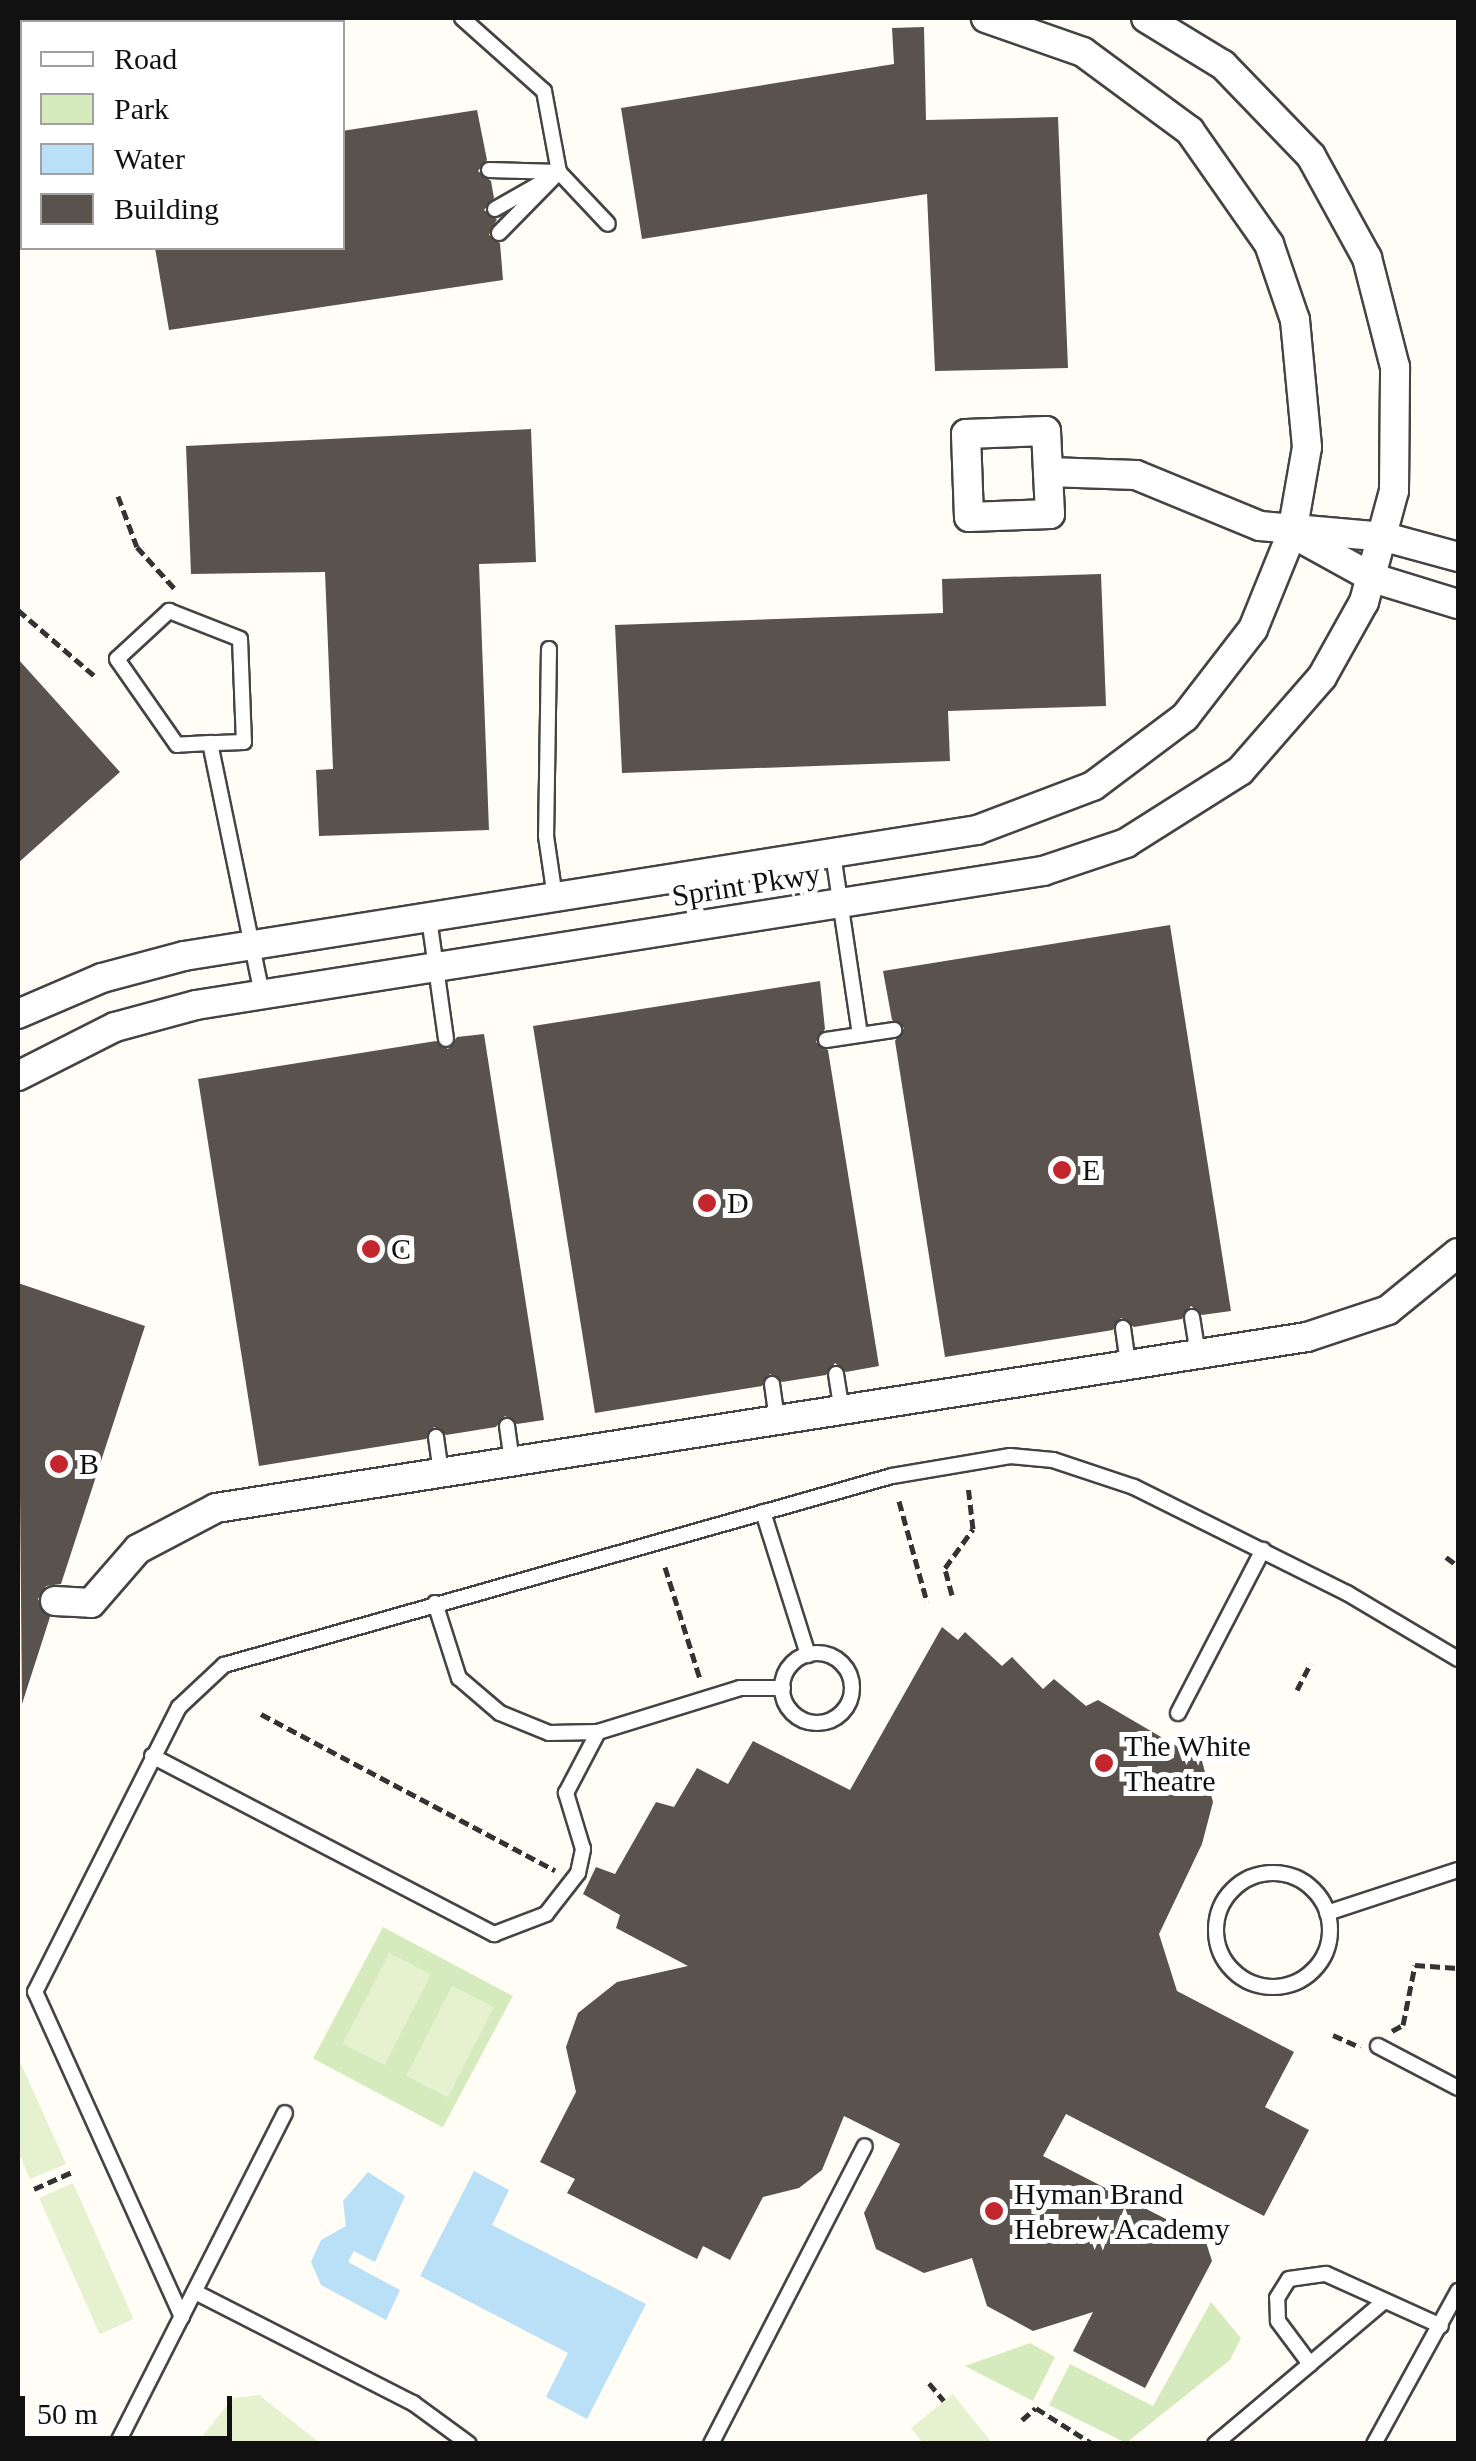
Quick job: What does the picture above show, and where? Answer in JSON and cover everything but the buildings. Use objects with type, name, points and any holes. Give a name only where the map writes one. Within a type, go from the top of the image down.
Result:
[{"type":"street","name":"Sprint Pkwy","points":[[18,1014],[146,964],[833,854],[1014,820],[1122,769],[1185,717],[1235,658],[1271,595],[1292,533],[1308,447],[1303,363],[1284,282],[1245,201],[1190,131],[1118,72],[1045,34],[986,18]]},
{"type":"street","name":"Sprint Pkwy","points":[[18,1076],[116,1028],[262,994],[1042,871],[1126,843],[1179,814],[1240,771],[1300,708],[1342,647],[1372,578],[1385,537],[1398,448],[1395,367],[1380,294],[1351,223],[1284,122],[1223,66],[1146,18]]},
{"type":"street","points":[[1048,472],[1136,475],[1225,516],[1292,533],[1385,537],[1458,557]]},
{"type":"street","points":[[1292,533],[1372,578],[1458,604]]},
{"type":"street","points":[[56,1601],[91,1603],[138,1549],[189,1517],[441,1472],[1344,1328],[1388,1310],[1458,1253]]},
{"type":"lane","points":[[462,18],[544,92],[559,172],[608,224]]},
{"type":"lane","points":[[489,170],[559,172]]},
{"type":"lane","points":[[496,209],[559,172]]},
{"type":"lane","points":[[499,233],[559,172]]},
{"type":"lane","points":[[169,611],[240,639],[244,742],[210,743],[177,744],[117,659],[169,611]]},
{"type":"lane","points":[[549,649],[546,836],[555,898]]},
{"type":"lane","points":[[210,743],[262,994]]},
{"type":"lane","points":[[833,854],[860,1035]]},
{"type":"lane","points":[[429,918],[446,1039]]},
{"type":"lane","points":[[826,1040],[894,1030]]},
{"type":"lane","points":[[1192,1317],[1198,1354]]},
{"type":"lane","points":[[1123,1328],[1128,1364]]},
{"type":"lane","points":[[836,1374],[842,1410]]},
{"type":"lane","points":[[772,1384],[777,1420]]},
{"type":"lane","points":[[507,1426],[512,1461]]},
{"type":"lane","points":[[436,1437],[441,1472]]},
{"type":"lane","points":[[182,2317],[36,1992],[179,1707],[224,1665],[952,1461],[1010,1456],[1095,1472],[1263,1550],[1458,1660]]},
{"type":"lane","points":[[763,1512],[808,1655]]},
{"type":"lane","points":[[1178,1713],[1263,1550]]},
{"type":"lane","points":[[435,1603],[448,1654],[478,1697],[549,1733],[598,1732],[712,1697],[783,1688]]},
{"type":"lane","points":[[808,1655],[845,1667],[852,1688],[845,1710],[826,1722],[803,1720],[786,1705],[783,1688],[794,1663],[808,1655]]},
{"type":"lane","points":[[152,1756],[494,1934],[546,1914],[574,1880],[584,1849],[566,1793],[598,1732]]},
{"type":"lane","points":[[1327,1913],[1458,1870]]},
{"type":"lane","points":[[1265,1874],[1304,1882],[1327,1913],[1319,1964],[1290,1985],[1238,1976],[1218,1946],[1220,1908],[1230,1891],[1265,1874]]},
{"type":"lane","points":[[1377,2041],[1458,2088]]},
{"type":"lane","points":[[117,2444],[284,2114]]},
{"type":"lane","points":[[710,2444],[865,2146]]},
{"type":"lane","points":[[1310,2364],[1278,2321],[1277,2298],[1290,2279],[1326,2274],[1382,2304],[1441,2326]]},
{"type":"lane","points":[[1374,2444],[1458,2291]]},
{"type":"lane","points":[[194,2292],[413,2402],[470,2444]]},
{"type":"lane","points":[[1215,2444],[1382,2304]]},
{"type":"path","points":[[118,496],[137,547],[187,597]]},
{"type":"path","points":[[18,610],[97,678]]},
{"type":"path","points":[[952,1596],[944,1568],[973,1530],[968,1485]]},
{"type":"path","points":[[899,1501],[927,1602]]},
{"type":"path","points":[[1446,1557],[1458,1566]]},
{"type":"path","points":[[665,1567],[712,1697]]},
{"type":"path","points":[[1297,1690],[1311,1664]]},
{"type":"path","points":[[261,1714],[574,1880]]},
{"type":"path","points":[[1333,2035],[1357,2049],[1377,2041],[1403,2025],[1415,1965],[1458,1968]]},
{"type":"path","points":[[34,2189],[72,2172]]},
{"type":"path","points":[[929,2383],[944,2401]]},
{"type":"path","points":[[1022,2420],[1036,2408],[1093,2444]]},
{"type":"green space","points":[[383,1927],[513,1996],[443,2128],[313,2059]]},
{"type":"green space","points":[[389,1953],[431,1974],[385,2065],[343,2044]]},
{"type":"green space","points":[[452,1986],[494,2007],[448,2097],[406,2076]]},
{"type":"green space","points":[[18,2057],[66,2164],[30,2179],[18,2151]]},
{"type":"green space","points":[[73,2183],[134,2319],[100,2334],[39,2198]]},
{"type":"green space","points":[[1211,2302],[1241,2338],[1230,2360],[1126,2443],[1049,2405],[1070,2364],[1153,2406]]},
{"type":"green space","points":[[1030,2343],[1055,2357],[1033,2401],[965,2366]]},
{"type":"green space","points":[[953,2394],[992,2443],[923,2443],[911,2428]]},
{"type":"green space","points":[[259,2395],[320,2443],[197,2443],[233,2398]]},
{"type":"water","points":[[474,2171],[509,2190],[492,2225],[646,2304],[587,2419],[546,2397],[568,2353],[420,2276]]},
{"type":"water","points":[[368,2172],[405,2196],[375,2262],[354,2251],[348,2262],[400,2290],[386,2320],[321,2285],[311,2262],[321,2240],[346,2226],[343,2201]]},
{"type":"place","name":"E","points":[[1062,1170]]},
{"type":"place","name":"D","points":[[707,1203]]},
{"type":"place","name":"C","points":[[371,1249]]},
{"type":"place","name":"B","points":[[59,1464]]},
{"type":"place","name":"The White Theatre","points":[[1104,1763]]},
{"type":"place","name":"Hyman Brand Hebrew Academy","points":[[994,2211]]}]
